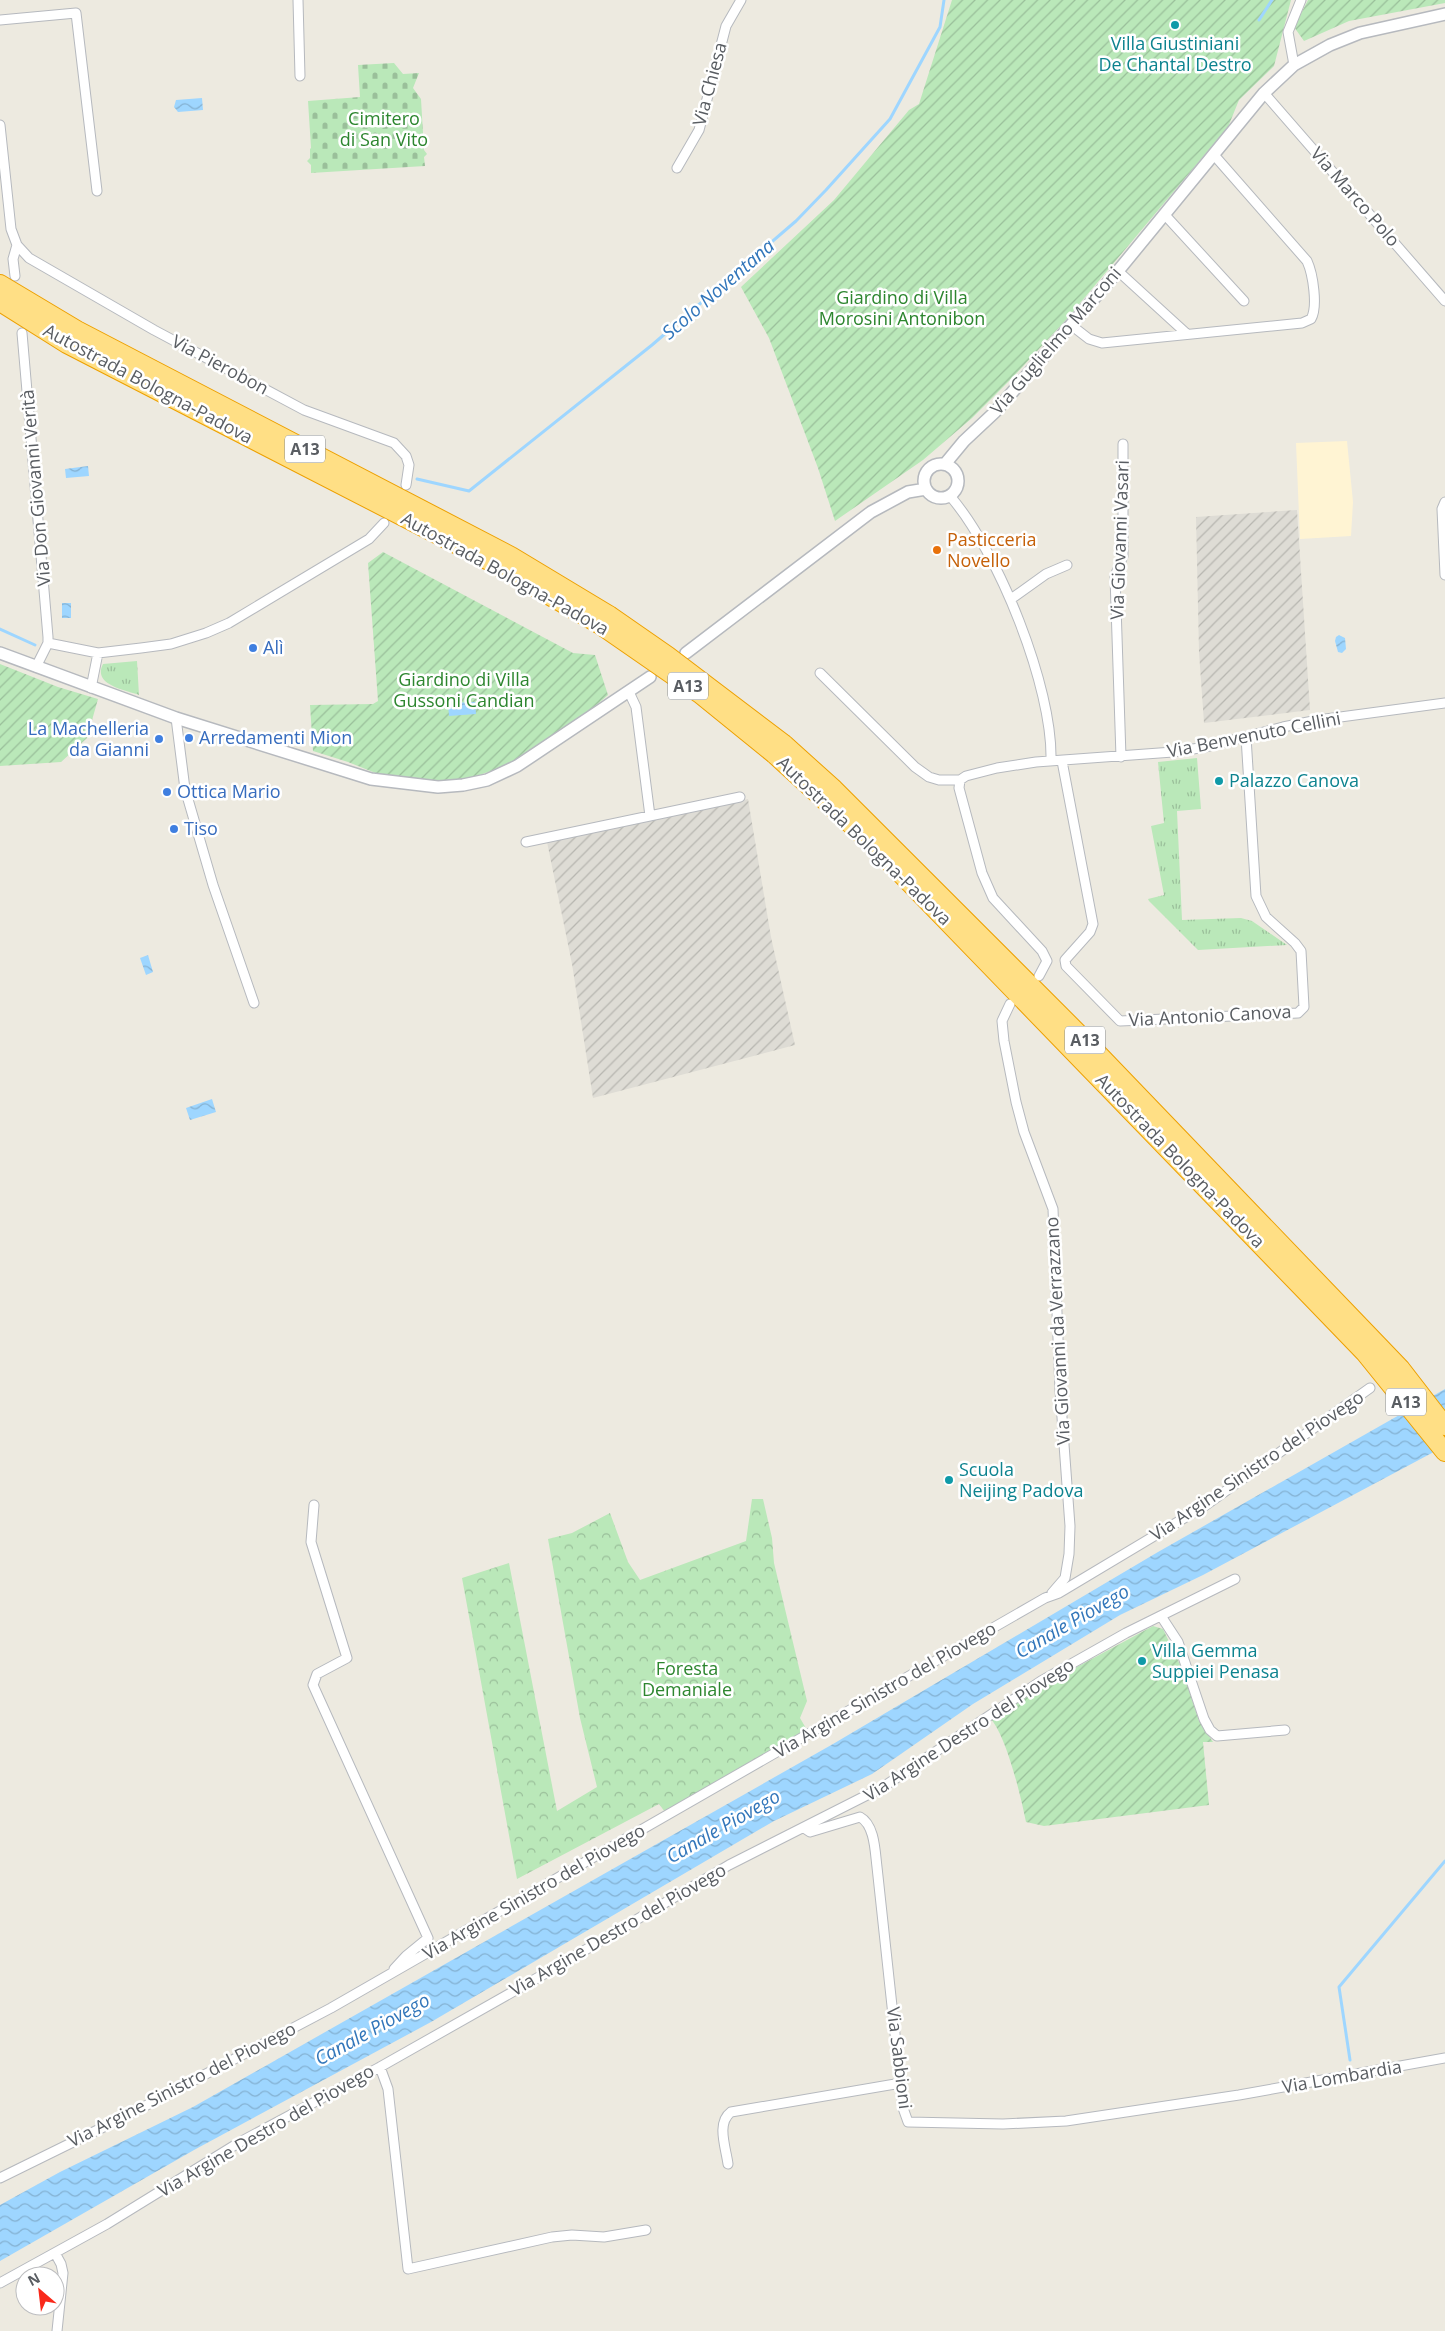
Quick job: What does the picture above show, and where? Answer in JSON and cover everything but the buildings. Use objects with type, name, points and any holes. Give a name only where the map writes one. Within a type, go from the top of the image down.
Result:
[{"type":"highway","name":"Autostrada Bologna-Padova","points":[[7,280],[77,330],[511,556],[604,620],[700,694],[779,749],[1372,1349],[1445,1452]]},
{"type":"highway","name":"Autostrada Bologna-Padova","points":[[0,302],[67,344],[604,620]]},
{"type":"highway","name":"Autostrada Bologna-Padova","points":[[1372,1349],[1401,1369],[1445,1426]]},
{"type":"street","points":[[298,0],[300,76]]},
{"type":"street","name":"Via Chiesa","points":[[677,168],[699,130],[726,26],[741,0]]},
{"type":"street","points":[[1294,65],[1288,32],[1301,0]]},
{"type":"street","points":[[0,20],[76,13],[97,191]]},
{"type":"street","name":"Via Guglielmo Marconi","points":[[926,489],[924,484],[926,473],[934,466],[945,464],[964,441],[995,412],[1118,271],[1264,93],[1294,65],[1330,45],[1360,33],[1445,14]]},
{"type":"street","name":"Via Marco Polo","points":[[1264,93],[1445,301]]},
{"type":"street","points":[[0,126],[11,229],[17,245],[7,280]]},
{"type":"street","points":[[1070,325],[1090,339],[1102,343],[1302,323],[1310,319],[1314,312],[1313,280],[1307,261],[1214,156]]},
{"type":"street","points":[[1164,215],[1244,301]]},
{"type":"street","name":"Via Pierobon","points":[[17,245],[42,268],[295,405],[394,443],[406,456],[409,465],[406,485]]},
{"type":"street","points":[[1118,271],[1187,334]]},
{"type":"street","name":"Via Don Giovanni Verità","points":[[22,333],[48,643]]},
{"type":"street","name":"Via Giovanni Vasari","points":[[1121,757],[1115,576],[1123,556],[1123,444]]},
{"type":"street","points":[[686,653],[871,512],[908,492],[926,489],[934,497],[950,496],[957,487],[958,476],[955,471],[945,464]]},
{"type":"street","points":[[950,496],[968,518],[1011,599],[1043,692],[1051,761]]},
{"type":"street","points":[[1445,502],[1442,509],[1445,575]]},
{"type":"street","points":[[36,667],[48,643],[98,653],[171,644],[206,633],[228,623],[369,539],[384,523]]},
{"type":"street","points":[[1011,599],[1046,574],[1067,565]]},
{"type":"street","points":[[0,653],[176,718],[371,779],[438,787],[463,786],[487,780],[517,766],[650,677]]},
{"type":"street","points":[[91,688],[98,653]]},
{"type":"street","points":[[820,673],[915,767],[929,777],[939,780],[960,780],[966,776],[997,768],[1062,761]]},
{"type":"street","points":[[629,692],[636,707],[650,816]]},
{"type":"street","name":"Via Benvenuto Cellini","points":[[1062,761],[1121,757],[1206,747],[1282,727],[1318,720],[1445,703]]},
{"type":"street","points":[[176,718],[185,789],[213,885],[254,1003]]},
{"type":"street","name":"Via Antonio Canova","points":[[1062,761],[1093,924],[1090,932],[1065,960],[1066,966],[1120,1021],[1298,1013],[1304,1007],[1301,951],[1266,917],[1256,896],[1246,737]]},
{"type":"street","points":[[960,780],[959,788],[982,873],[993,898],[1042,951],[1047,960],[1039,976]]},
{"type":"street","points":[[526,842],[740,797]]},
{"type":"street","name":"Via Giovanni da Verrazzano","points":[[1010,1004],[1002,1021],[1004,1042],[1024,1132],[1053,1209],[1060,1390],[1070,1526],[1069,1554],[1065,1578],[1056,1590],[1046,1598]]},
{"type":"street","name":"Via Argine Sinistro del Piovego","points":[[0,2178],[212,2072],[389,1975],[1046,1598],[1059,1593],[1206,1505],[1370,1388]]},
{"type":"street","name":"Via Argine Sinistro del Piovego","points":[[314,1505],[311,1542],[347,1658],[316,1674],[313,1685],[428,1938],[406,1956],[389,1975]]},
{"type":"street","name":"Via Argine Destro del Piovego","points":[[0,2283],[107,2224],[240,2142],[380,2067],[729,1866],[883,1787],[1041,1681],[1161,1616],[1235,1579]]},
{"type":"street","points":[[1161,1616],[1178,1642],[1204,1719],[1216,1736],[1286,1730]]},
{"type":"street","name":"Via Sabbioni","points":[[804,1828],[810,1832],[860,1817],[866,1821],[869,1828],[877,1867],[903,2108],[908,2122],[1004,2124],[1066,2121],[1239,2095]]},
{"type":"street","name":"Via Lombardia","points":[[1239,2095],[1445,2058]]},
{"type":"street","points":[[380,2067],[388,2089],[408,2269],[552,2237],[572,2235],[604,2237],[646,2230]]},
{"type":"street","points":[[728,2164],[722,2126],[727,2115],[732,2112],[901,2083]]},
{"type":"street","points":[[56,2253],[63,2273],[57,2331]]},
{"type":"shaded area","points":[[1347,441],[1353,502],[1351,536],[1300,539],[1296,443]]},
{"type":"shaded area","points":[[1297,510],[1310,710],[1204,723],[1199,652],[1196,517]]},
{"type":"shaded area","points":[[748,799],[771,937],[795,1045],[593,1098],[572,964],[547,842]]},
{"type":"green space","name":"Giardino di Villa Morosini Antonibon","points":[[952,0],[1291,0],[1274,66],[1239,100],[1228,127],[1065,321],[972,418],[923,460],[835,521],[818,468],[769,338],[741,287],[834,200],[909,110],[919,104]]},
{"type":"green space","points":[[1308,0],[1445,0],[1445,3],[1349,21],[1304,41],[1294,27]]},
{"type":"green space","name":"Cimitero di San Vito","points":[[394,63],[403,74],[419,73],[413,88],[421,99],[424,150],[427,154],[424,157],[425,166],[311,173],[311,165],[307,161],[310,158],[311,148],[308,101],[360,97],[358,65]]},
{"type":"green space","name":"Giardino di Villa Gussoni Candian","points":[[383,552],[573,653],[595,655],[608,695],[540,746],[505,766],[468,779],[437,782],[383,776],[313,751],[310,705],[373,704],[378,701],[368,563]]},
{"type":"green space","points":[[137,661],[139,695],[112,686],[102,677],[103,664]]},
{"type":"green space","points":[[0,664],[58,687],[98,699],[87,738],[61,762],[0,766]]},
{"type":"green space","points":[[1197,758],[1201,809],[1177,811],[1182,920],[1241,918],[1252,921],[1287,945],[1198,950],[1148,899],[1164,895],[1151,826],[1164,823],[1158,762]]},
{"type":"green space","name":"Foresta Demaniale","points":[[752,1499],[763,1499],[772,1538],[774,1563],[807,1701],[800,1718],[807,1730],[668,1816],[659,1804],[517,1879],[462,1578],[509,1563],[557,1811],[597,1787],[580,1718],[548,1539],[572,1533],[610,1513],[628,1562],[640,1580],[746,1541]]},
{"type":"green space","points":[[1153,1626],[1163,1629],[1183,1671],[1199,1721],[1213,1742],[1203,1742],[1209,1805],[1044,1826],[1026,1822],[1008,1753],[991,1719],[1049,1682]]},
{"type":"water","points":[[202,98],[203,110],[178,112],[174,107],[176,100]]},
{"type":"water","points":[[88,466],[89,476],[66,478],[65,469]]},
{"type":"water","points":[[62,603],[71,603],[71,618],[62,618]]},
{"type":"water","points":[[1339,635],[1345,638],[1346,649],[1342,653],[1338,652],[1335,641]]},
{"type":"water","points":[[475,702],[476,714],[449,716],[448,703]]},
{"type":"water","points":[[148,955],[153,972],[146,975],[140,958]]},
{"type":"water","points":[[212,1099],[216,1112],[190,1120],[186,1108]]},
{"type":"water","name":"Canale Piovego","points":[[1445,1389],[1445,1446],[1203,1575],[1120,1615],[973,1704],[872,1774],[774,1821],[431,2022],[194,2150],[0,2261],[0,2205],[60,2172],[193,2107],[833,1744],[1158,1552]]},
{"type":"waterway","name":"Scolo Noventana","points":[[417,479],[469,491],[652,345],[796,221],[890,119],[940,27],[944,0]]},
{"type":"waterway","name":"Scolo Noventana","points":[[1259,20],[1272,0]]},
{"type":"waterway","name":"Scolo Noventana","points":[[0,629],[35,645]]},
{"type":"waterway","points":[[1350,2060],[1339,1987],[1445,1861]]},
{"type":"place","name":"Villa Giustiniani De Chantal Destro","points":[[1175,25]]},
{"type":"place","name":"Pasticceria Novello","points":[[937,550]]},
{"type":"place","name":"Alì","points":[[253,648]]},
{"type":"place","name":"Arredamenti Mion","points":[[189,738]]},
{"type":"place","name":"La Machelleria da Gianni","points":[[159,739]]},
{"type":"place","name":"Palazzo Canova","points":[[1219,781]]},
{"type":"place","name":"Ottica Mario","points":[[167,792]]},
{"type":"place","name":"Tiso","points":[[174,829]]},
{"type":"place","name":"Scuola Neijing Padova","points":[[949,1480]]},
{"type":"place","name":"Villa Gemma Suppiei Penasa","points":[[1142,1661]]}]
